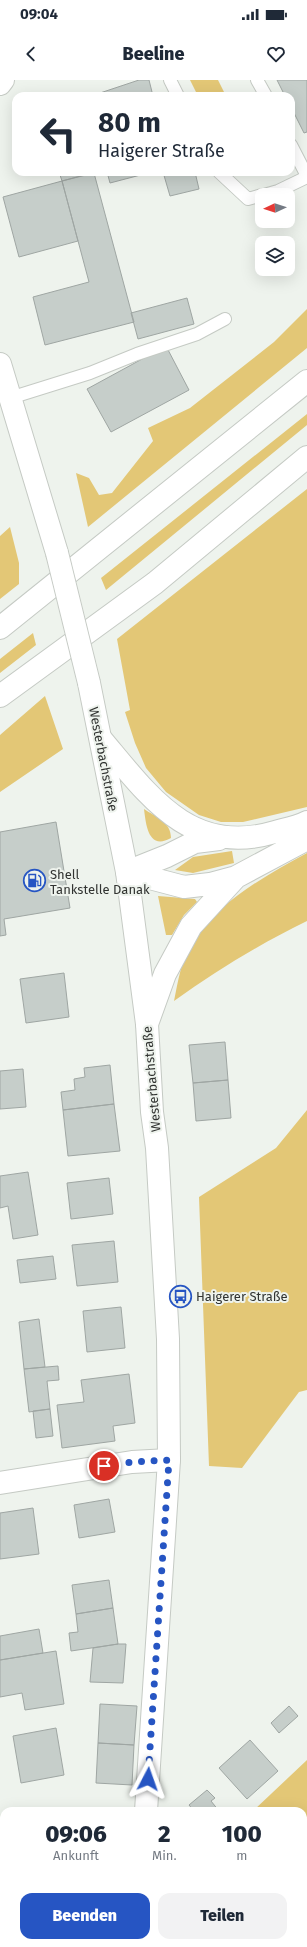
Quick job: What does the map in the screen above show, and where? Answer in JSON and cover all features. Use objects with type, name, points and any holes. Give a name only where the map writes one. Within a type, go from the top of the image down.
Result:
[{"type":"main road","points":[[0,84],[3,80]]},
{"type":"main road","name":"Westerbachstraße","points":[[0,364],[53,538],[89,683],[127,872],[147,1024],[152,1112],[157,1148],[168,1332],[169,1460],[146,1807]]},
{"type":"main road","points":[[0,628],[176,488],[307,381]]},
{"type":"main road","points":[[0,696],[154,583],[307,457]]},
{"type":"main road","points":[[101,739],[150,798],[198,831],[223,838]]},
{"type":"main road","points":[[127,872],[167,856],[195,842],[223,838],[261,836],[307,822]]},
{"type":"main road","points":[[127,872],[184,886],[210,884],[236,878],[307,838]]},
{"type":"main road","points":[[147,1024],[164,974],[191,926],[236,878]]},
{"type":"main road","points":[[0,1484],[132,1462],[169,1460]]},
{"type":"lane","points":[[170,80],[176,92]]},
{"type":"lane","points":[[258,80],[264,92]]},
{"type":"lane","points":[[284,188],[307,176],[295,153]]},
{"type":"lane","points":[[223,176],[248,199],[255,197]]},
{"type":"lane","points":[[10,398],[90,373],[137,354],[197,334],[225,319]]},
{"type":"shaded area","points":[[190,80],[218,80],[224,92],[196,92]]},
{"type":"shaded area","points":[[307,309],[307,348],[88,527],[76,473],[89,478],[99,495],[112,493],[153,441],[148,428],[190,408],[274,342]]},
{"type":"shaded area","points":[[307,414],[307,425],[106,590],[101,578]]},
{"type":"shaded area","points":[[307,489],[307,807],[243,822],[221,822],[199,815],[166,792],[146,768],[135,743],[125,712],[130,710],[117,639]]},
{"type":"shaded area","points":[[10,527],[19,563],[19,584],[0,599],[0,536]]},
{"type":"shaded area","points":[[33,633],[36,645],[0,673],[0,659]]},
{"type":"shaded area","points":[[45,696],[63,749],[0,792],[0,735]]},
{"type":"shaded area","points":[[144,809],[158,817],[166,824],[171,838],[163,841],[157,841],[153,838],[147,828]]},
{"type":"shaded area","points":[[232,851],[234,863],[193,873],[175,870],[193,857]]},
{"type":"shaded area","points":[[307,853],[307,921],[239,958],[174,1001],[180,971],[188,950],[203,928],[215,914],[229,902],[259,881]]},
{"type":"shaded area","points":[[158,896],[195,899],[197,902],[184,915],[172,935],[166,935]]},
{"type":"shaded area","points":[[307,1110],[307,1390],[299,1392],[242,1468],[209,1466],[199,1197],[276,1148]]},
{"type":"shaded area","points":[[307,1760],[307,1807],[257,1807]]},
{"type":"building","points":[[139,80],[149,80],[152,92],[103,92]]},
{"type":"building","points":[[277,80],[307,80],[307,132],[304,133],[295,115],[295,92],[283,92]]},
{"type":"building","points":[[60,176],[80,176],[62,181]]},
{"type":"building","points":[[82,176],[95,176],[134,322],[45,345],[33,297],[89,282],[62,181]]},
{"type":"building","points":[[108,176],[137,176],[110,183]]},
{"type":"building","points":[[164,176],[196,176],[199,189],[170,196]]},
{"type":"building","points":[[62,181],[78,241],[19,257],[3,197]]},
{"type":"building","points":[[187,298],[194,324],[138,339],[131,313]]},
{"type":"building","points":[[166,346],[189,390],[111,432],[87,389]]},
{"type":"building","points":[[56,822],[70,908],[4,919],[6,935],[0,936],[0,832]]},
{"type":"building","points":[[64,973],[69,1017],[26,1023],[20,979]]},
{"type":"building","points":[[225,1042],[228,1080],[193,1083],[189,1045]]},
{"type":"building","points":[[110,1065],[114,1104],[63,1110],[61,1092],[75,1090],[74,1079],[85,1077],[84,1068]]},
{"type":"building","points":[[23,1069],[26,1107],[0,1109],[0,1071]]},
{"type":"building","points":[[228,1080],[231,1118],[196,1121],[193,1083]]},
{"type":"building","points":[[114,1104],[120,1151],[68,1156],[63,1110]]},
{"type":"building","points":[[28,1172],[38,1235],[13,1239],[8,1206],[0,1208],[0,1176]]},
{"type":"building","points":[[109,1178],[113,1214],[71,1219],[67,1183]]},
{"type":"building","points":[[114,1241],[118,1282],[77,1286],[72,1245]]},
{"type":"building","points":[[53,1256],[56,1279],[20,1283],[17,1260]]},
{"type":"building","points":[[121,1307],[125,1348],[87,1352],[83,1311]]},
{"type":"building","points":[[39,1319],[45,1367],[24,1369],[19,1322]]},
{"type":"building","points":[[58,1366],[59,1380],[47,1381],[50,1409],[29,1412],[24,1369]]},
{"type":"building","points":[[129,1374],[135,1423],[113,1426],[115,1441],[62,1448],[57,1405],[84,1402],[81,1380]]},
{"type":"building","points":[[50,1409],[53,1436],[36,1438],[33,1411]]},
{"type":"building","points":[[109,1499],[115,1532],[79,1538],[74,1505]]},
{"type":"building","points":[[33,1508],[39,1554],[0,1559],[0,1513]]},
{"type":"building","points":[[109,1580],[113,1608],[76,1614],[72,1585]]},
{"type":"building","points":[[113,1608],[118,1644],[71,1651],[69,1633],[78,1632],[76,1614]]},
{"type":"building","points":[[39,1629],[43,1653],[0,1660],[0,1636]]},
{"type":"building","points":[[126,1644],[123,1683],[90,1682],[93,1648]]},
{"type":"building","points":[[56,1651],[64,1704],[25,1710],[22,1693],[0,1697],[0,1660]]},
{"type":"building","points":[[100,1704],[137,1706],[134,1745],[98,1743]]},
{"type":"building","points":[[289,1706],[298,1716],[279,1733],[271,1723]]},
{"type":"building","points":[[56,1728],[64,1775],[21,1783],[13,1736]]},
{"type":"building","points":[[250,1740],[278,1771],[247,1799],[219,1768]]},
{"type":"building","points":[[98,1743],[134,1745],[132,1785],[96,1783]]},
{"type":"building","points":[[207,1790],[215,1798],[211,1801],[216,1807],[191,1807],[189,1805]]},
{"type":"place","name":"Shell Tankstelle Danak","points":[[35,881]]},
{"type":"place","name":"Haigerer Straße","points":[[181,1296]]},
{"type":"route","points":[[104,1466],[132,1462],[169,1460],[148,1779]]}]
